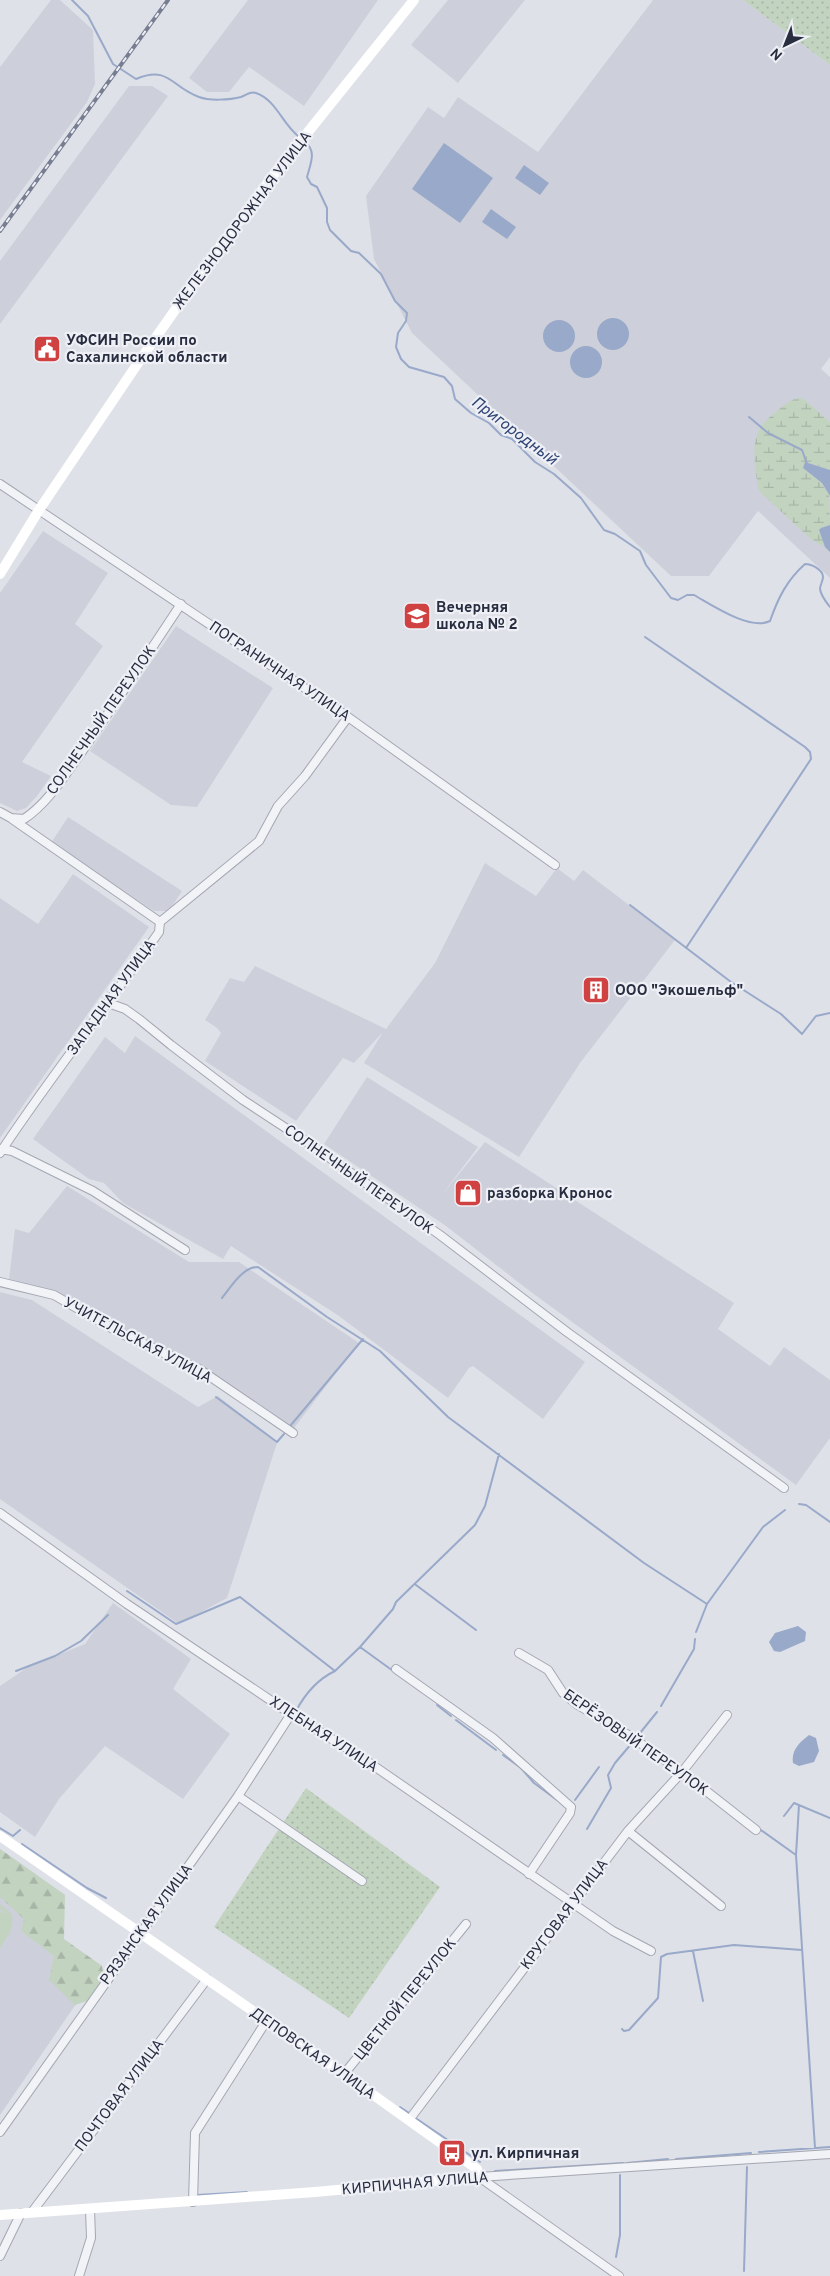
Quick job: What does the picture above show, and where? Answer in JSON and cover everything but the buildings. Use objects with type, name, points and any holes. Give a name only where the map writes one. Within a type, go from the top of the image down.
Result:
[{"type":"street","name":"ЖЕЛЕЗНОДОРОЖНАЯ УЛИЦА","points":[[0,574],[39,510],[174,312],[314,124],[414,0]]},
{"type":"street","name":"ПОГРАНИЧНАЯ УЛИЦА","points":[[0,484],[348,717],[555,865]]},
{"type":"street","name":"СОЛНЕЧНЫЙ ПЕРЕУЛОК","points":[[10,818],[24,819],[34,812],[53,791],[112,709],[181,604]]},
{"type":"street","name":"ЗАПАДНАЯ УЛИЦА","points":[[1,1150],[159,932],[160,922],[259,841],[278,806],[305,776],[348,717]]},
{"type":"street","points":[[0,812],[160,922]]},
{"type":"street","name":"СОЛНЕЧНЫЙ ПЕРЕУЛОК","points":[[108,1003],[139,1019],[243,1100],[440,1235],[608,1361],[784,1488]]},
{"type":"street","points":[[1,1150],[12,1151],[93,1191],[186,1250]]},
{"type":"street","name":"УЧИТЕЛЬСКАЯ УЛИЦА","points":[[0,1282],[54,1295],[120,1332],[199,1369],[293,1433]]},
{"type":"street","name":"ХЛЕБНАЯ УЛИЦА","points":[[0,1512],[127,1604],[291,1714],[361,1757],[613,1931],[651,1951]]},
{"type":"street","name":"БЕРЁЗОВЫЙ ПЕРЕУЛОК","points":[[519,1654],[548,1670],[564,1693],[578,1705],[630,1736],[682,1772],[756,1830]]},
{"type":"street","points":[[396,1669],[493,1738],[571,1807],[570,1813],[529,1874]]},
{"type":"street","name":"РЯЗАНСКАЯ УЛИЦА","points":[[0,2132],[238,1796],[291,1714]]},
{"type":"street","name":"КРУГОВАЯ УЛИЦА","points":[[409,2120],[572,1903],[628,1832],[682,1772],[727,1715]]},
{"type":"street","points":[[238,1796],[362,1881]]},
{"type":"street","points":[[628,1832],[721,1906]]},
{"type":"street","name":"ДЕПОВСКАЯ УЛИЦА","points":[[0,1836],[409,2120],[477,2169],[478,2177],[619,2276]]},
{"type":"street","name":"ЦВЕТНОЙ ПЕРЕУЛОК","points":[[344,2074],[466,1924]]},
{"type":"street","name":"ПОЧТОВАЯ УЛИЦА","points":[[0,2256],[26,2212],[207,1979]]},
{"type":"street","points":[[193,2202],[195,2133],[266,2020]]},
{"type":"street","name":"КИРПИЧНАЯ УЛИЦА","points":[[0,2215],[193,2202],[478,2177],[830,2154]]},
{"type":"street","points":[[79,2276],[91,2238],[90,2209]]},
{"type":"shaded area","points":[[51,0],[60,0],[93,30],[95,84],[87,102],[0,220],[0,67]]},
{"type":"shaded area","points":[[248,0],[378,0],[304,106],[249,67],[229,92],[207,92],[189,78]]},
{"type":"shaded area","points":[[448,0],[525,0],[458,83],[411,45]]},
{"type":"shaded area","points":[[653,0],[743,0],[830,65],[830,357],[821,369],[830,377],[830,578],[758,511],[709,576],[671,576],[412,333],[374,259],[366,196],[428,107],[444,118],[458,97],[538,152]]},
{"type":"shaded area","points":[[129,86],[152,86],[168,96],[0,324],[0,261]]},
{"type":"shaded area","points":[[43,531],[108,573],[75,624],[103,646],[22,762],[51,776],[26,808],[17,811],[0,803],[0,593]]},
{"type":"shaded area","points":[[176,626],[273,688],[197,807],[171,805],[90,751]]},
{"type":"shaded area","points":[[68,817],[182,891],[169,911],[154,911],[51,843]]},
{"type":"shaded area","points":[[485,863],[536,896],[557,868],[574,881],[583,870],[675,940],[580,1063],[519,1157],[364,1063],[383,1032],[354,1063],[343,1058],[296,1121],[205,1061],[221,1033],[205,1020],[230,978],[244,982],[255,966],[386,1029],[435,963]]},
{"type":"shaded area","points":[[73,874],[149,927],[0,1138],[0,898],[38,924]]},
{"type":"shaded area","points":[[135,1036],[585,1362],[543,1419],[473,1366],[469,1368],[448,1398],[339,1316],[231,1246],[223,1259],[123,1203],[104,1183],[89,1179],[33,1139],[105,1037],[125,1053]]},
{"type":"shaded area","points":[[367,1077],[478,1147],[441,1196],[485,1142],[734,1303],[718,1329],[770,1366],[784,1347],[830,1380],[830,1438],[796,1485],[531,1292],[446,1226],[324,1144]]},
{"type":"shaded area","points":[[67,1186],[189,1262],[239,1262],[359,1343],[294,1428],[115,1329],[61,1294],[9,1279],[15,1229],[29,1233]]},
{"type":"shaded area","points":[[0,1292],[32,1300],[198,1407],[218,1396],[277,1443],[227,1598],[179,1624],[0,1499]]},
{"type":"shaded area","points":[[113,1603],[191,1659],[173,1689],[230,1734],[183,1799],[105,1746],[59,1799],[35,1837],[0,1812],[0,1686],[28,1667],[85,1644]]},
{"type":"shaded area","points":[[0,1849],[65,1895],[45,1927],[102,1966],[0,2115]]},
{"type":"green space","points":[[743,0],[830,0],[830,65]]},
{"type":"green space","points":[[800,398],[805,400],[830,422],[830,470],[806,462],[803,468],[822,483],[829,494],[830,525],[819,530],[825,547],[812,540],[761,493],[758,488],[754,455],[757,436],[761,427],[767,419],[785,405]]},
{"type":"green space","points":[[306,1788],[440,1887],[349,2018],[214,1927]]},
{"type":"green space","points":[[0,1849],[65,1895],[64,1939],[102,1966],[104,1978],[87,2001],[75,2005],[49,1980],[54,1956],[21,1931],[24,1919],[0,1897]]},
{"type":"green space","points":[[0,1904],[12,1914],[12,1924],[6,1940],[0,1948],[0,1911],[8,1916],[0,1909]]},
{"type":"water","points":[[444,143],[493,178],[460,223],[412,189]]},
{"type":"water","points":[[524,165],[549,183],[540,195],[515,178]]},
{"type":"water","points":[[491,209],[516,227],[507,239],[482,222]]},
{"type":"water","points":[[613,318],[619,319],[624,323],[628,328],[628,340],[624,345],[619,349],[613,350],[607,349],[602,345],[598,340],[597,334],[598,328],[602,323],[607,319]]},
{"type":"water","points":[[559,320],[565,321],[570,325],[574,330],[574,342],[570,347],[565,351],[559,352],[553,351],[548,347],[544,342],[543,336],[544,330],[548,325],[553,321]]},
{"type":"water","points":[[586,346],[592,347],[597,351],[601,356],[601,368],[597,373],[592,377],[586,378],[580,377],[575,373],[571,368],[570,362],[571,356],[575,351],[580,347]]},
{"type":"water","points":[[805,462],[830,470],[830,496],[822,483],[803,468]]},
{"type":"water","points":[[830,525],[830,552],[825,547],[819,530]]},
{"type":"water","points":[[798,1626],[806,1632],[805,1641],[780,1652],[774,1651],[769,1642],[775,1633]]},
{"type":"water","points":[[809,1735],[816,1738],[819,1751],[814,1762],[799,1766],[793,1763],[793,1754],[799,1744]]},
{"type":"waterway","name":"Пригородный","points":[[72,0],[88,16],[113,64],[136,79],[156,74],[169,79],[190,93],[208,99],[231,99],[256,93],[263,96],[274,106],[292,131],[298,136]]},
{"type":"waterway","name":"Пригородный","points":[[304,141],[312,153],[307,177],[311,184],[317,187],[327,208],[327,222],[330,230],[351,251],[359,253],[381,274],[395,301],[407,313],[406,321],[398,333],[396,347],[401,359],[409,367],[444,377],[452,386],[455,399],[471,413],[489,423],[501,435],[512,439],[535,462],[554,474],[581,498],[604,530],[615,534],[640,551],[646,565],[671,598],[678,600],[687,595],[694,595],[731,616],[752,623],[762,623],[770,621],[776,605],[793,576],[805,564],[808,564],[814,566],[823,574],[820,588],[824,599],[830,607]]},
{"type":"waterway","points":[[749,417],[768,433],[802,450],[807,464]]},
{"type":"waterway","points":[[645,637],[805,747],[810,752],[811,759],[686,948]]},
{"type":"waterway","points":[[630,905],[731,982],[781,1014],[802,1034],[816,1016],[830,1013]]},
{"type":"waterway","points":[[222,1298],[242,1274],[247,1270],[258,1267],[327,1317],[380,1351],[448,1417],[644,1563],[707,1604],[763,1527],[785,1510]]},
{"type":"waterway","points":[[291,1425],[363,1339]]},
{"type":"waterway","points":[[216,1397],[277,1442],[284,1434]]},
{"type":"waterway","points":[[127,1591],[176,1624],[240,1597],[335,1671],[360,1647],[393,1609],[396,1602],[475,1525],[485,1506],[499,1454]]},
{"type":"waterway","points":[[799,1504],[806,1505],[830,1522]]},
{"type":"waterway","points":[[416,1585],[476,1630]]},
{"type":"waterway","points":[[696,1632],[707,1604]]},
{"type":"waterway","points":[[16,1671],[55,1656],[81,1641],[108,1615]]},
{"type":"waterway","points":[[661,1706],[694,1649],[695,1639]]},
{"type":"waterway","points":[[360,1647],[418,1689]]},
{"type":"waterway","points":[[296,1711],[312,1688],[335,1671]]},
{"type":"waterway","points":[[437,1705],[451,1716]]},
{"type":"waterway","points":[[636,1738],[657,1712]]},
{"type":"waterway","points":[[456,1720],[496,1750]]},
{"type":"waterway","points":[[587,1829],[611,1788],[608,1775],[615,1763],[632,1743]]},
{"type":"waterway","points":[[503,1755],[521,1768],[534,1783],[557,1800]]},
{"type":"waterway","points":[[575,1800],[599,1767]]},
{"type":"waterway","points":[[784,1816],[794,1803],[830,1818]]},
{"type":"waterway","points":[[799,1805],[796,1855],[815,2148]]},
{"type":"waterway","points":[[0,1828],[13,1836],[20,1830]]},
{"type":"waterway","points":[[758,1828],[796,1855]]},
{"type":"waterway","points":[[22,1844],[87,1888],[106,1898]]},
{"type":"waterway","points":[[622,2029],[624,2031],[629,2030],[658,1998],[661,1957],[667,1954],[734,1945],[802,1950]]},
{"type":"waterway","points":[[693,1951],[703,2001]]},
{"type":"waterway","points":[[400,2107],[409,2113]]},
{"type":"waterway","points":[[417,2119],[480,2162]]},
{"type":"waterway","points":[[759,2152],[830,2147]]},
{"type":"waterway","points":[[676,2159],[751,2153]]},
{"type":"waterway","points":[[627,2163],[668,2159]]},
{"type":"waterway","points":[[495,2171],[623,2163]]},
{"type":"waterway","points":[[744,2271],[747,2167]]},
{"type":"waterway","points":[[616,2257],[620,2235],[620,2175]]},
{"type":"waterway","points":[[197,2195],[247,2192]]},
{"type":"railway","points":[[0,231],[168,0]]},
{"type":"place","name":"УФСИН России по Сахалинской области","points":[[47,349]]},
{"type":"place","name":"Вечерняя школа № 2","points":[[417,616]]},
{"type":"place","name":"ООО \"Экошельф\"","points":[[596,990]]},
{"type":"place","name":"разборка Кронос","points":[[468,1193]]},
{"type":"place","name":"ул. Кирпичная","points":[[452,2153]]}]
